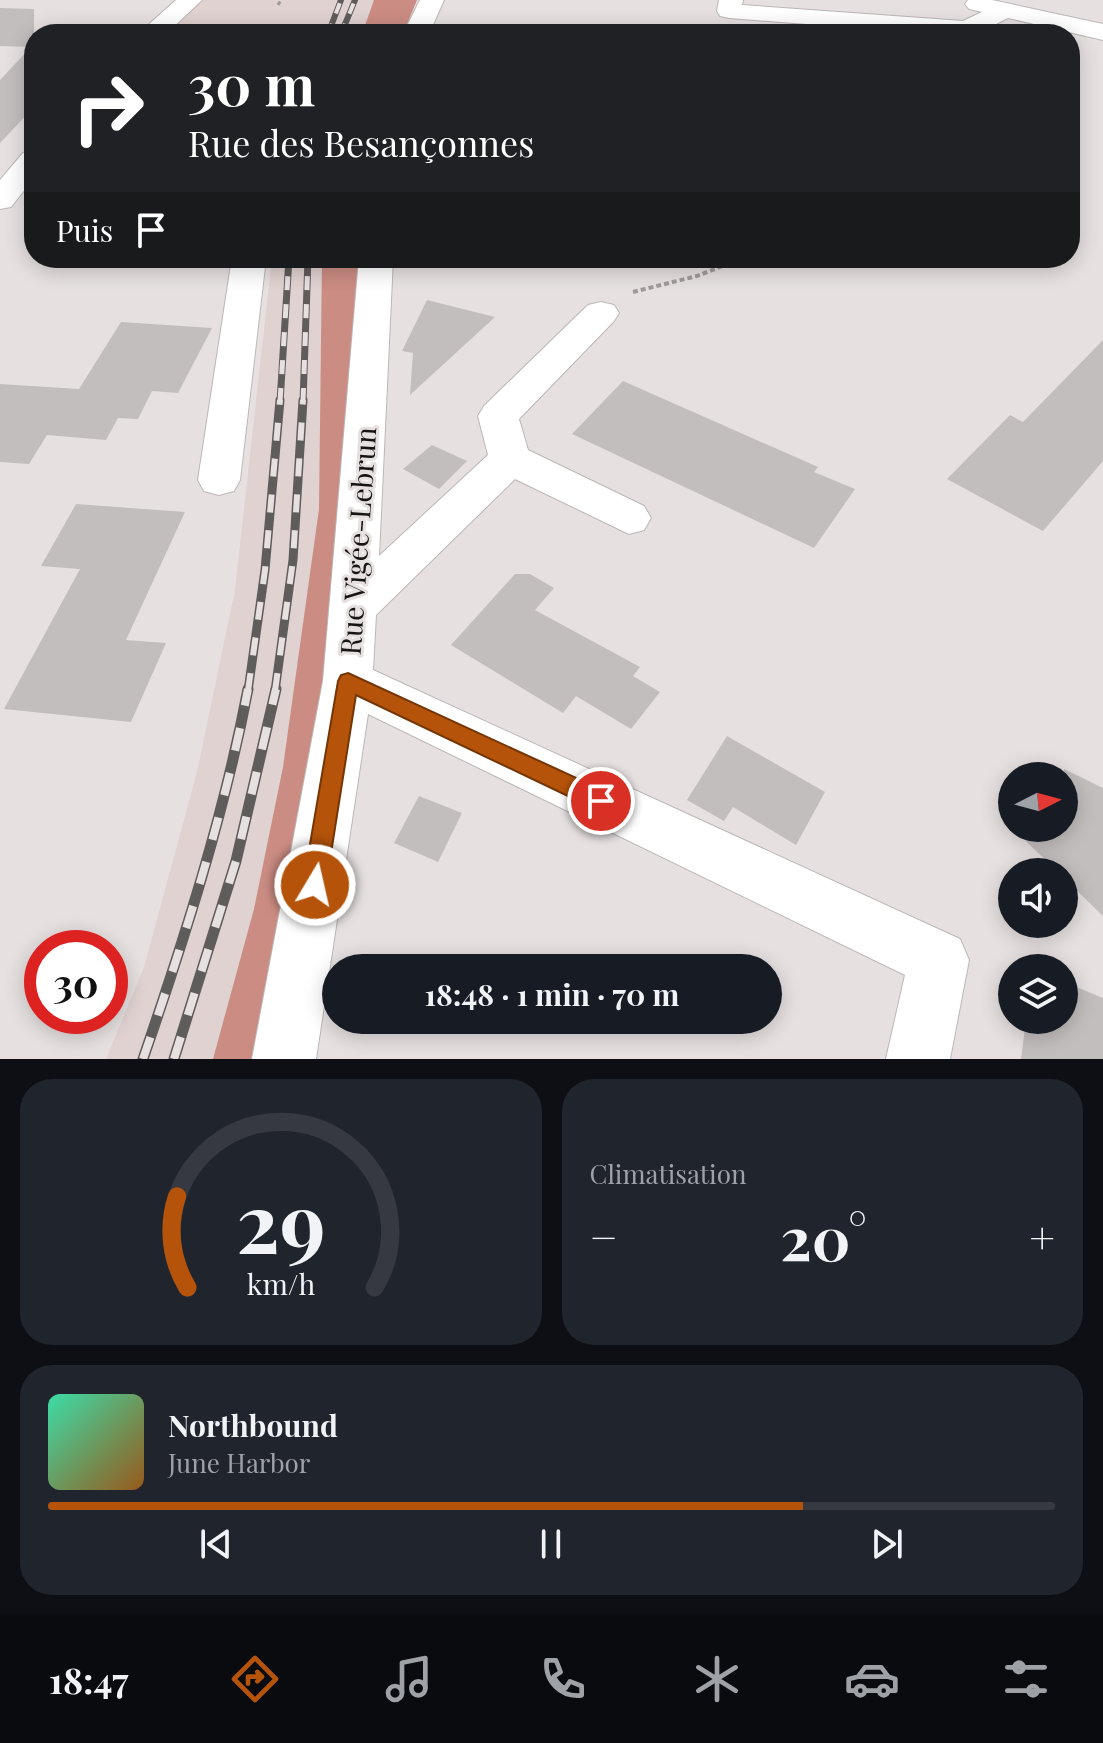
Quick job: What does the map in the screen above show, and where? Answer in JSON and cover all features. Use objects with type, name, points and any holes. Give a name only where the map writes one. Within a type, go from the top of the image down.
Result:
[{"type":"street","points":[[162,24],[190,0]]},
{"type":"street","points":[[421,24],[432,0]]},
{"type":"street","points":[[731,0],[729,11],[901,24]]},
{"type":"street","points":[[956,0],[1006,10],[1058,9],[1103,32]]},
{"type":"street","points":[[977,24],[1006,10]]},
{"type":"street","points":[[0,200],[24,171]]},
{"type":"street","points":[[219,480],[248,268]]},
{"type":"street","name":"Rue Vigée-Lebrun","points":[[284,1059],[348,681],[375,268]]},
{"type":"street","points":[[601,313],[498,416],[510,459],[629,518]]},
{"type":"street","points":[[353,608],[510,459]]},
{"type":"street","points":[[348,681],[939,960],[918,1059]]},
{"type":"path","points":[[278,5],[281,0]]},
{"type":"path","points":[[601,313],[634,292],[717,268]]},
{"type":"shaded area","points":[[199,0],[417,0],[407,24],[176,24]]},
{"type":"shaded area","points":[[374,0],[417,0],[407,24],[366,24]]},
{"type":"shaded area","points":[[271,268],[353,268],[321,613],[237,1059],[106,1059],[116,1034],[128,1034],[128,1006],[144,967],[197,772],[235,590]]},
{"type":"shaded area","points":[[322,268],[359,268],[310,829],[254,1059],[213,1059],[254,909],[283,767],[319,509]]},
{"type":"building","points":[[0,8],[34,9],[34,24],[24,24],[24,47],[0,46]]},
{"type":"building","points":[[24,54],[24,118],[0,143],[0,80]]},
{"type":"building","points":[[427,300],[495,317],[410,395],[413,353],[402,351]]},
{"type":"building","points":[[121,322],[212,328],[178,393],[152,391],[138,419],[118,418],[106,440],[47,435],[29,464],[0,462],[0,384],[79,389]]},
{"type":"building","points":[[1103,340],[1103,461],[1043,531],[947,479],[1010,415],[1023,422]]},
{"type":"building","points":[[623,381],[818,467],[814,472],[855,489],[814,548],[572,434]]},
{"type":"building","points":[[432,445],[467,461],[439,489],[403,469]]},
{"type":"building","points":[[76,504],[185,512],[126,640],[166,643],[131,722],[4,709],[80,569],[41,566]]},
{"type":"building","points":[[515,574],[530,574],[554,588],[535,610],[640,667],[633,676],[660,692],[631,729],[576,696],[563,713],[451,645]]},
{"type":"building","points":[[727,736],[825,792],[796,845],[733,807],[724,821],[687,800]]},
{"type":"building","points":[[1078,776],[1103,788],[1103,916],[1078,892],[1078,858],[1043,858],[1027,842],[1078,842]]},
{"type":"building","points":[[419,796],[462,813],[438,862],[394,843]]},
{"type":"building","points":[[1078,988],[1103,998],[1103,1059],[1021,1059],[1024,1034],[1078,1034]]},
{"type":"railway","points":[[332,24],[341,0]]},
{"type":"railway","points":[[345,24],[355,0]]},
{"type":"railway","points":[[280,402],[288,268]]},
{"type":"railway","points":[[303,402],[308,268]]},
{"type":"railway","points":[[248,691],[265,570],[280,400]]},
{"type":"railway","points":[[275,691],[293,560],[303,400]]},
{"type":"railway","points":[[143,1059],[202,876],[248,689]]},
{"type":"railway","points":[[174,1059],[236,861],[276,689]]},
{"type":"route","points":[[315,885],[348,681],[601,801]]}]
